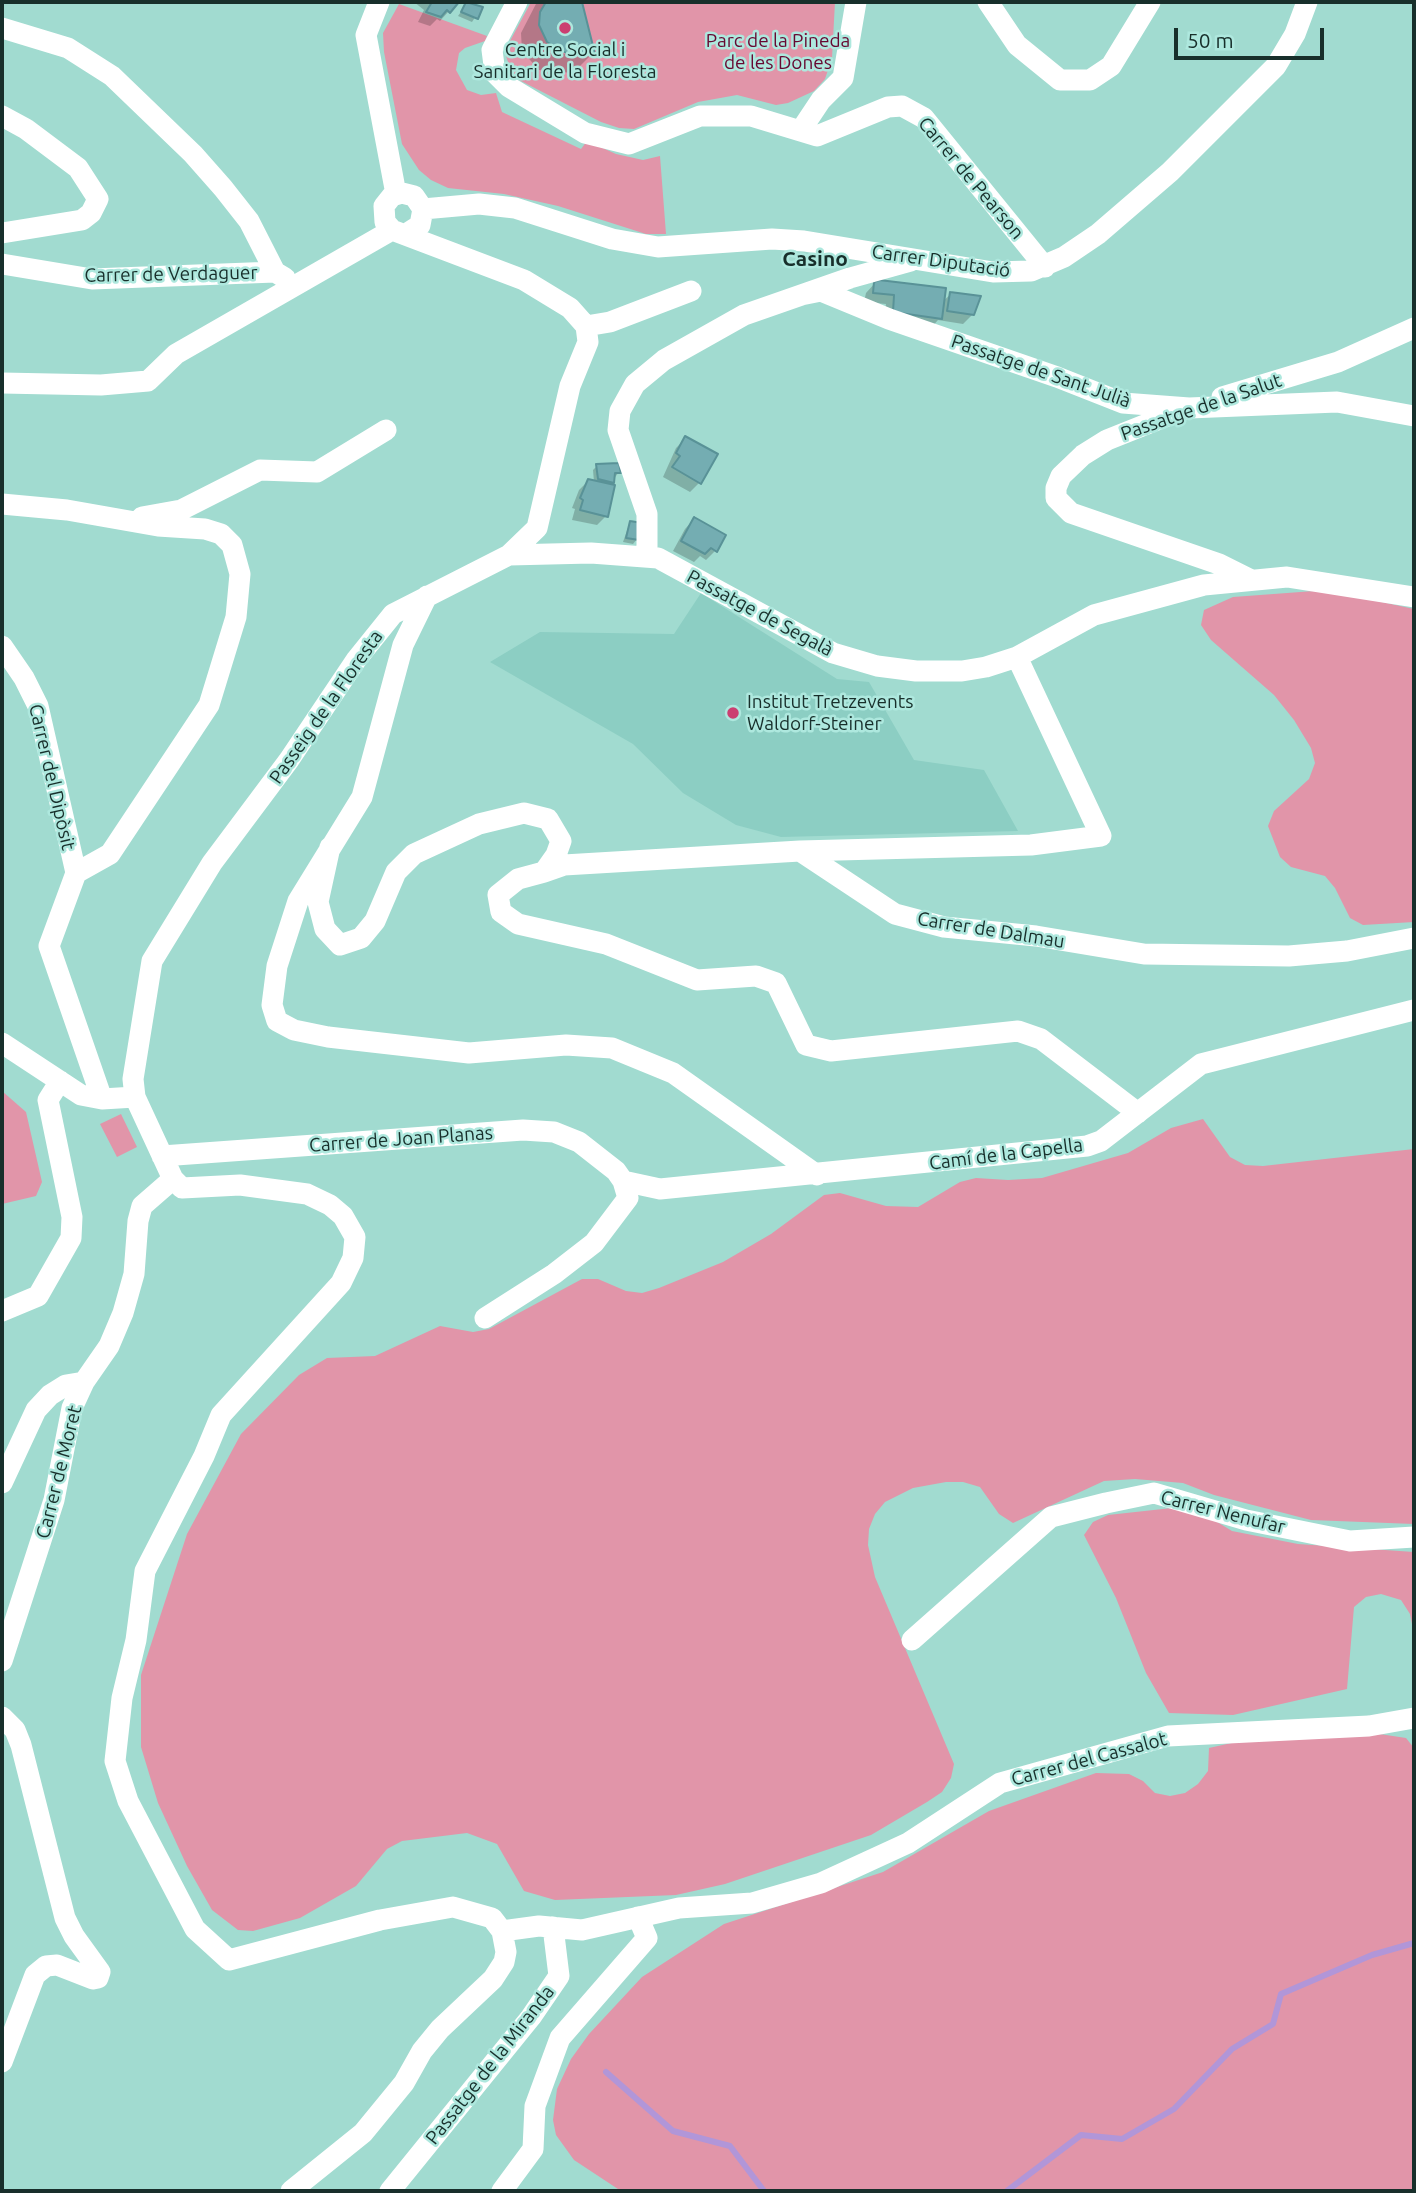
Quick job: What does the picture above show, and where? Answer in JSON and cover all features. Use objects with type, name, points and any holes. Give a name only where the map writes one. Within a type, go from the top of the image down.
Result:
[{"type":"street","name":"Carrer de Pearson","points":[[517,2],[492,50],[495,73],[509,87],[585,133],[629,144],[700,116],[751,116],[817,136],[888,107],[902,106],[923,118],[1045,267]]},
{"type":"street","points":[[801,130],[821,100],[843,78],[856,2]]},
{"type":"street","points":[[988,2],[1017,45],[1060,80],[1090,80],[1111,65],[1150,2]]},
{"type":"street","name":"Carrer Diputació","points":[[423,209],[479,204],[515,208],[612,239],[646,246],[772,239],[993,272],[1016,273],[1045,267],[1064,257],[1129,210],[1266,78],[1286,52],[1307,2]]},
{"type":"street","points":[[376,4],[366,35],[396,194]]},
{"type":"street","points":[[2,28],[68,48],[112,76],[193,153],[223,188],[249,221],[275,272]]},
{"type":"street","points":[[2,116],[26,129],[78,168],[99,199],[92,213],[82,220],[2,233]]},
{"type":"street","points":[[2,383],[101,385],[148,381],[176,354],[296,284],[399,232],[420,225],[423,209],[414,196],[396,194],[387,201],[383,213],[399,232],[524,280],[570,308],[586,326],[610,323],[691,291]]},
{"type":"street","points":[[647,556],[647,513],[618,430],[620,411],[635,384],[664,359],[744,315],[916,260]]},
{"type":"street","name":"Carrer de Verdaguer","points":[[2,264],[92,279],[275,272],[296,284]]},
{"type":"street","name":"Passatge de Sant Julià","points":[[801,295],[821,291],[889,319],[1057,377],[1123,403],[1189,408],[1337,402],[1414,416]]},
{"type":"street","name":"Passeig de la Floresta","points":[[135,1097],[133,1079],[152,961],[167,932],[212,863],[289,760],[356,660],[393,614],[509,555],[537,528],[570,386],[588,342],[586,326]]},
{"type":"street","name":"Passatge de la Salut","points":[[1251,580],[1219,564],[1071,513],[1056,498],[1056,488],[1061,475],[1083,455],[1107,440],[1189,408],[1338,362],[1414,328]]},
{"type":"street","points":[[133,519],[181,510],[260,470],[317,472],[386,430]]},
{"type":"street","points":[[2,504],[133,519],[221,534],[232,545],[240,574],[241,592],[227,651],[209,705],[110,854],[76,873],[49,946],[102,1099]]},
{"type":"street","name":"Passatge de Segalà","points":[[509,555],[658,558],[833,653],[877,666],[916,671],[962,671],[1017,657],[1094,615],[1204,585],[1287,577],[1414,597]]},
{"type":"street","points":[[427,596],[403,645],[362,797],[298,901],[278,966],[272,1005],[277,1021],[294,1030],[328,1037],[469,1053],[566,1045],[612,1048],[673,1073],[817,1175]]},
{"type":"street","name":"Carrer del Dipòsit","points":[[2,646],[24,678],[38,706],[76,873]]},
{"type":"street","points":[[1017,657],[1101,836],[1031,845],[800,850],[564,865],[518,878],[498,895],[501,912],[518,924],[606,944],[697,980],[755,976],[776,983],[806,1045],[831,1051],[1018,1031],[1041,1040],[1138,1113]]},
{"type":"street","points":[[330,847],[318,902],[325,929],[340,945],[361,938],[375,921],[397,872],[414,854],[479,824],[524,813],[548,819],[561,842],[544,872]]},
{"type":"street","name":"Carrer de Dalmau","points":[[800,850],[895,914],[944,927],[1036,936],[1144,954],[1289,956],[1346,951],[1414,938]]},
{"type":"street","name":"Camí de la Capella","points":[[623,1181],[660,1189],[1087,1146],[1101,1141],[1201,1064],[1414,1010]]},
{"type":"street","points":[[2,1043],[81,1095],[102,1099],[135,1097],[173,1179],[181,1188],[240,1185],[307,1195],[330,1205],[343,1216],[355,1237],[353,1258],[341,1283],[220,1415],[204,1456],[145,1571],[136,1640],[122,1698],[116,1761],[128,1801],[195,1929],[229,1960],[380,1920],[453,1907],[492,1918],[502,1931],[506,1952],[504,1962],[493,1979],[440,2029],[422,2051],[404,2083],[363,2133],[290,2191]]},
{"type":"street","points":[[2,1311],[38,1296],[71,1238],[72,1217],[48,1100],[60,1081]]},
{"type":"street","name":"Carrer de Joan Planas","points":[[162,1156],[523,1130],[554,1132],[596,1153],[623,1181]]},
{"type":"street","name":"Carrer de Moret","points":[[2,1661],[54,1500],[72,1408],[84,1382],[109,1346],[134,1274],[138,1221],[142,1206],[173,1179]]},
{"type":"street","points":[[485,1318],[554,1274],[594,1243],[628,1198],[623,1181]]},
{"type":"street","points":[[2,1483],[36,1410],[50,1395],[65,1385],[84,1382]]},
{"type":"street","name":"Carrer Nenufar","points":[[912,1640],[1051,1517],[1154,1493],[1246,1520],[1350,1541],[1414,1537]]},
{"type":"street","points":[[2,1717],[15,1730],[21,1745],[65,1918],[74,1936],[100,1972],[98,1978],[93,1979],[57,1965],[46,1966],[35,1975],[2,2063]]},
{"type":"street","name":"Carrer del Cassalot","points":[[502,1931],[553,1927],[582,1930],[679,1908],[752,1903],[821,1883],[908,1843],[1000,1783],[1168,1736],[1369,1726],[1414,1718]]},
{"type":"street","points":[[502,2191],[533,2149],[535,2106],[560,2038],[647,1938],[638,1917]]},
{"type":"street","name":"Passatge de la Miranda","points":[[390,2191],[531,2017],[559,1976],[553,1927]]},
{"type":"shaded area","name":"Institut Tretzevents Waldorf-Steiner","points":[[701,593],[837,679],[869,682],[914,760],[984,770],[1018,831],[781,837],[736,825],[683,793],[633,744],[490,662],[540,632],[674,634]]},
{"type":"green space","name":"Parc de la Pineda de les Dones","points":[[531,2],[835,2],[832,58],[825,79],[814,91],[788,103],[776,105],[737,95],[698,102],[634,129],[619,128],[601,122],[512,74],[506,56],[510,41]]},
{"type":"green space","points":[[399,4],[487,36],[485,41],[459,53],[456,70],[467,90],[481,95],[496,93],[502,112],[581,149],[587,141],[616,154],[643,160],[660,156],[666,234],[646,234],[558,206],[504,194],[448,188],[431,180],[419,170],[402,144],[384,52],[383,33]]},
{"type":"green space","points":[[1314,591],[1345,594],[1414,609],[1414,922],[1363,925],[1350,918],[1335,888],[1325,876],[1291,867],[1280,857],[1268,826],[1274,811],[1309,779],[1315,763],[1311,748],[1274,695],[1211,640],[1201,625],[1204,610],[1233,597]]},
{"type":"green space","points":[[2,1091],[26,1112],[42,1182],[36,1196],[2,1204]]},
{"type":"green space","points":[[121,1114],[137,1147],[117,1157],[100,1124]]},
{"type":"green space","points":[[1203,1119],[1230,1157],[1245,1165],[1263,1166],[1414,1149],[1414,1524],[1311,1520],[1214,1495],[1183,1483],[1135,1479],[1104,1481],[1013,1523],[999,1514],[980,1487],[963,1482],[946,1482],[913,1488],[885,1502],[875,1514],[869,1529],[868,1545],[875,1577],[954,1764],[951,1778],[942,1792],[927,1802],[871,1835],[725,1884],[676,1895],[555,1900],[524,1891],[497,1844],[467,1833],[402,1841],[387,1849],[356,1886],[300,1918],[253,1931],[238,1930],[212,1910],[187,1866],[158,1803],[141,1747],[141,1675],[187,1534],[241,1434],[299,1375],[327,1358],[375,1356],[440,1326],[473,1332],[489,1329],[582,1279],[598,1279],[626,1291],[642,1293],[659,1288],[723,1262],[771,1234],[824,1195],[840,1193],[886,1206],[918,1207],[960,1182],[976,1178],[1042,1178],[1128,1153],[1171,1128]]},
{"type":"green space","points":[[1172,1508],[1204,1514],[1232,1531],[1298,1544],[1414,1552],[1414,1634],[1410,1614],[1401,1600],[1381,1594],[1366,1597],[1354,1607],[1347,1689],[1233,1715],[1169,1713],[1146,1673],[1116,1598],[1084,1535],[1093,1522],[1108,1515]]},
{"type":"green space","points":[[1373,1733],[1406,1738],[1414,1748],[1414,2191],[621,2191],[574,2160],[556,2135],[553,2120],[557,2089],[571,2059],[589,2034],[642,1977],[724,1924],[883,1872],[989,1811],[1096,1773],[1129,1774],[1143,1781],[1155,1793],[1170,1796],[1185,1793],[1198,1784],[1208,1771],[1209,1748],[1236,1742]]},
{"type":"building","points":[[432,2],[459,2],[450,13],[447,10],[441,17],[426,12]]},
{"type":"building","points":[[466,2],[483,7],[478,19],[461,12]]},
{"type":"building","name":"Centre Social i Sanitari de la Floresta","points":[[546,2],[582,2],[595,54],[568,54],[547,42],[539,25],[540,12]]},
{"type":"building","points":[[879,280],[946,288],[942,319],[893,312],[894,295],[873,293],[874,282]]},
{"type":"building","points":[[950,292],[981,296],[974,315],[947,311]]},
{"type":"building","points":[[685,436],[718,454],[701,484],[672,467],[680,456],[676,453]]},
{"type":"building","points":[[619,463],[621,473],[615,473],[614,483],[598,479],[596,464]]},
{"type":"building","points":[[588,479],[615,485],[608,517],[580,510],[583,500],[580,498]]},
{"type":"building","points":[[694,517],[726,535],[717,552],[711,548],[705,554],[681,541]]},
{"type":"building","points":[[630,521],[642,523],[639,540],[626,538]]},
{"type":"waterway","points":[[1007,2191],[1081,2135],[1122,2139],[1174,2109],[1232,2049],[1273,2024],[1281,1994],[1372,1955],[1414,1943]]},
{"type":"waterway","points":[[606,2072],[673,2131],[730,2146],[764,2191]]},
{"type":"place","name":"Centre Social i Sanitari de la Floresta","points":[[565,28]]},
{"type":"place","name":"Institut Tretzevents Waldorf-Steiner","points":[[733,713]]},
{"type":"district","name":"Casino","points":[[815,259]]}]
